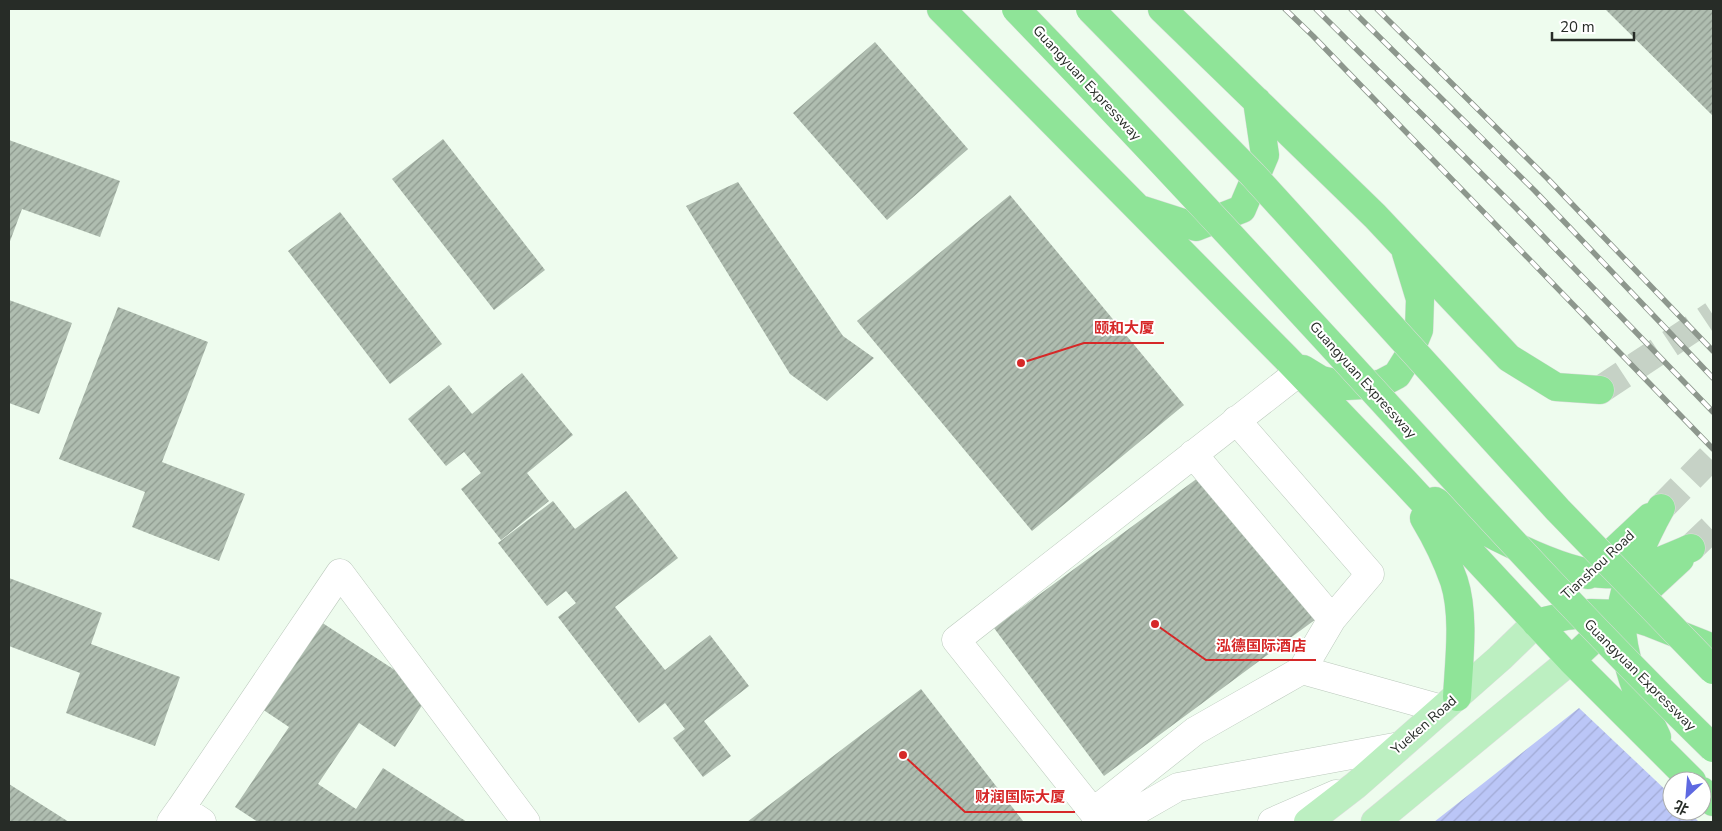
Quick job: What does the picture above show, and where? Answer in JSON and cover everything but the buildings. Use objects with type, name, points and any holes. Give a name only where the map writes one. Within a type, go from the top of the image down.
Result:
[{"type":"highway","points":[[941,9],[1292,364],[1571,660],[1682,771]]},
{"type":"highway","name":"Guangyuan Expressway","points":[[1016,9],[1289,298],[1554,587],[1713,748]]},
{"type":"highway","points":[[1090,9],[1253,175],[1558,510],[1713,670]]},
{"type":"highway","points":[[1162,9],[1375,216],[1510,358],[1556,388],[1600,390]]},
{"type":"highway","points":[[1139,208],[1196,227],[1242,209],[1265,155],[1257,101]]},
{"type":"highway","points":[[1292,364],[1321,380],[1348,386],[1380,384],[1397,375],[1407,360],[1419,330],[1420,299],[1405,248]]},
{"type":"highway","points":[[1404,481],[1448,510],[1493,535],[1565,566],[1590,573],[1610,574],[1652,565],[1691,548],[1571,660]]},
{"type":"highway","points":[[1404,481],[1439,544],[1454,582],[1461,636],[1449,703]]},
{"type":"highway","name":"Tianshou Road","points":[[1536,623],[1661,508],[1646,535],[1634,569]]},
{"type":"highway","points":[[1634,569],[1626,590],[1621,614],[1624,646],[1642,706],[1667,756]]},
{"type":"highway","points":[[1536,623],[1566,616],[1591,613],[1621,614],[1650,623],[1713,648]]},
{"type":"main road","name":"Yueken Road","points":[[1308,822],[1356,785],[1536,623]]},
{"type":"main road","points":[[1375,822],[1571,660]]},
{"type":"street","points":[[1104,819],[956,640],[1236,420],[1292,364]]},
{"type":"street","points":[[1104,819],[1195,731],[1302,670],[1332,619],[1370,574],[1236,420]]},
{"type":"street","points":[[1193,454],[1332,619]]},
{"type":"street","points":[[185,818],[340,573],[526,822]]},
{"type":"street","points":[[1302,670],[1449,703]]},
{"type":"street","points":[[1104,819],[1178,787],[1400,746]]},
{"type":"street","points":[[1272,822],[1356,785]]},
{"type":"shaded area","points":[[1579,708],[1662,787],[1662,821],[1699,822],[1434,822]]},
{"type":"tunnel","points":[[1600,390],[1713,315]]},
{"type":"tunnel","points":[[1661,508],[1713,455]]},
{"type":"tunnel","points":[[1691,548],[1713,527]]},
{"type":"railway","points":[[1285,9],[1713,449]]},
{"type":"railway","points":[[1316,9],[1515,207],[1713,412]]},
{"type":"railway","points":[[1351,9],[1535,191],[1713,378]]},
{"type":"railway","points":[[1377,9],[1548,179],[1713,351]]},
{"type":"place","name":"颐和大厦","points":[[1021,363]]},
{"type":"place","name":"泓德国际酒店","points":[[1155,624]]},
{"type":"place","name":"财润国际大厦","points":[[903,755]]}]
